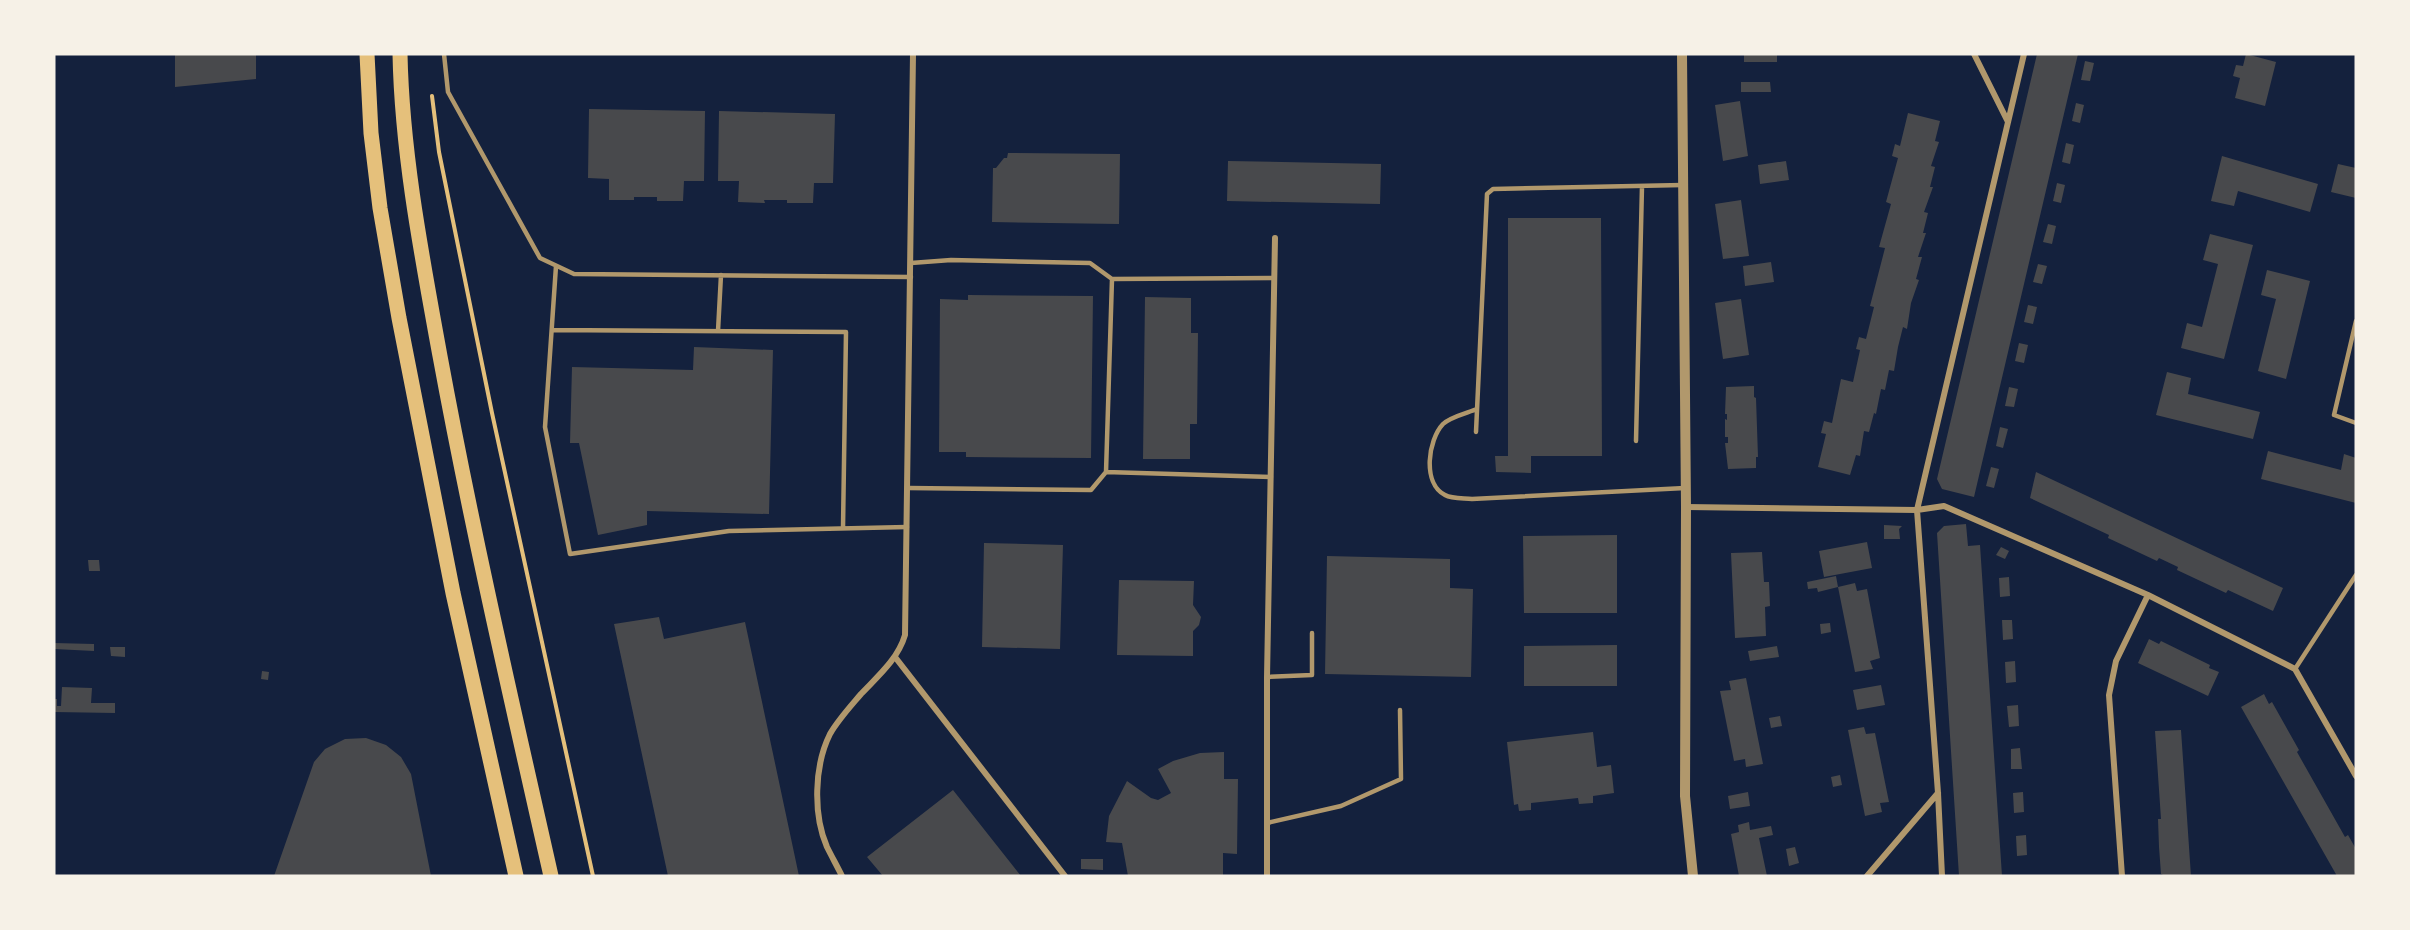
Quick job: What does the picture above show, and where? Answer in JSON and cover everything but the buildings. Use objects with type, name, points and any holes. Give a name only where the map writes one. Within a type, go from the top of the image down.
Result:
[{"type":"main road","points":[[368,54],[374,165],[399,318],[453,593],[516,876]]},
{"type":"main road","points":[[400,54],[416,216],[446,385],[481,561],[551,876]]},
{"type":"street","points":[[842,876],[826,845],[820,820],[817,791],[820,763],[830,735],[846,711],[895,657],[905,635],[913,54]]},
{"type":"street","points":[[1682,54],[1686,488],[1685,796],[1693,876]]},
{"type":"street","points":[[1974,54],[2008,122]]},
{"type":"street","points":[[1942,876],[1917,510],[2024,54]]},
{"type":"street","points":[[1267,876],[1267,677],[1275,238]]},
{"type":"street","points":[[1686,507],[1917,510],[1944,506],[2148,594],[2295,669],[2356,776]]},
{"type":"street","points":[[2122,876],[2109,695],[2116,661],[2148,594]]},
{"type":"street","points":[[895,657],[1065,876]]},
{"type":"street","points":[[1867,876],[1938,793]]},
{"type":"lane","points":[[444,54],[448,92],[540,258],[556,266],[574,274],[911,277]]},
{"type":"lane","points":[[1476,432],[1488,194],[1493,189],[1684,185]]},
{"type":"lane","points":[[1636,441],[1641,186]]},
{"type":"lane","points":[[911,263],[951,260],[1090,263],[1112,279],[1274,278]]},
{"type":"lane","points":[[556,266],[545,427],[570,554],[729,531],[907,527]]},
{"type":"lane","points":[[718,332],[721,275]]},
{"type":"lane","points":[[908,488],[1091,490],[1106,472],[1112,279]]},
{"type":"lane","points":[[2356,321],[2334,416],[2356,423]]},
{"type":"lane","points":[[552,330],[846,333],[843,528]]},
{"type":"lane","points":[[1476,409],[1444,423],[1433,438],[1430,466],[1434,485],[1446,495],[1472,499],[1686,488]]},
{"type":"lane","points":[[1106,472],[1270,477]]},
{"type":"lane","points":[[2295,669],[2356,575]]},
{"type":"lane","points":[[1267,677],[1312,675],[1312,633]]},
{"type":"lane","points":[[1267,823],[1341,806],[1401,779],[1400,710]]},
{"type":"path","points":[[431,87],[439,152],[487,390],[593,876]]}]
